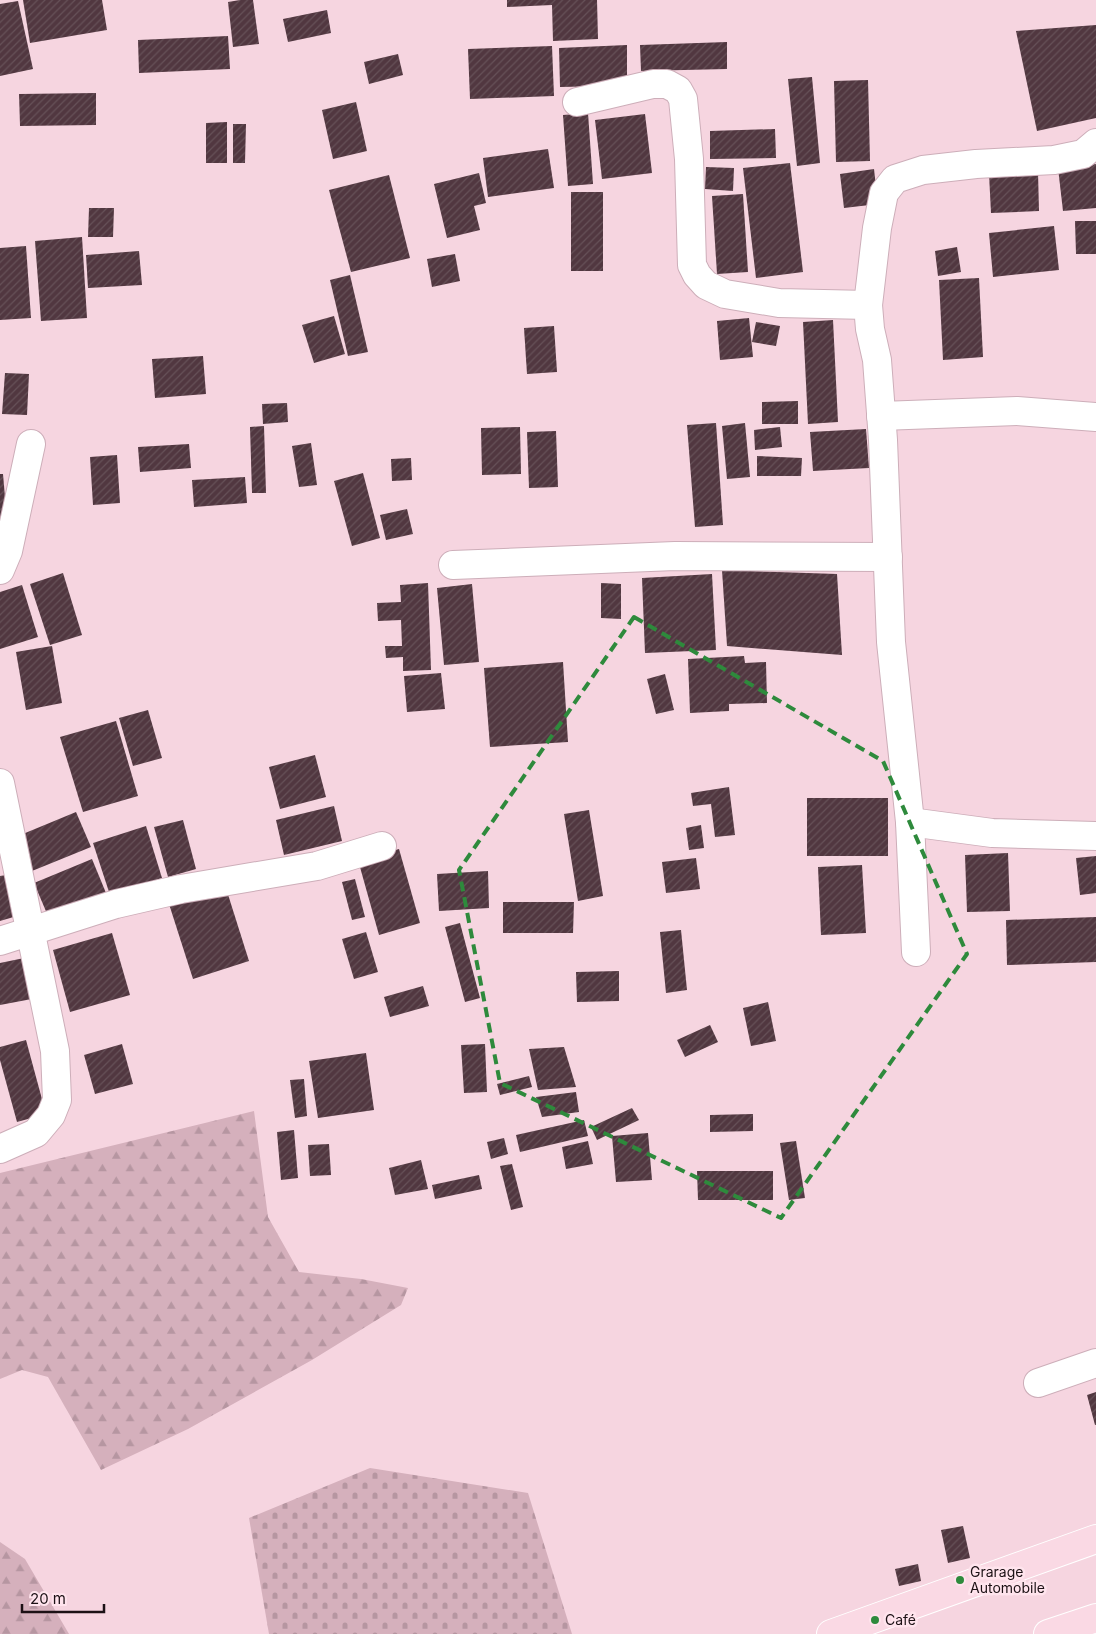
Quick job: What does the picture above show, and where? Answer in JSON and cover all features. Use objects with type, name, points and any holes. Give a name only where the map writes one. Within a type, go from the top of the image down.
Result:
[{"type":"main road","points":[[831,1634],[1096,1539]]},
{"type":"main road","points":[[1048,1634],[1096,1618]]},
{"type":"street","points":[[577,102],[653,84],[667,84],[678,90],[683,99],[688,159],[692,265],[697,275],[706,285],[725,294],[779,303],[868,305]]},
{"type":"street","points":[[916,952],[910,822],[891,642],[877,360],[870,329],[868,305],[877,228],[884,193],[895,179],[923,170],[976,164],[1054,160],[1083,154],[1096,143]]},
{"type":"street","points":[[881,416],[1017,411],[1096,417]]},
{"type":"street","points":[[0,570],[8,551],[30,444]]},
{"type":"street","points":[[453,565],[675,556],[888,557]]},
{"type":"street","points":[[0,783],[55,1051],[57,1100],[51,1115],[36,1133],[0,1149]]},
{"type":"street","points":[[910,822],[992,833],[1096,836]]},
{"type":"street","points":[[0,941],[116,904],[180,889],[317,866],[382,846]]},
{"type":"street","points":[[1038,1383],[1096,1363]]},
{"type":"highlighted area","points":[[634,617],[883,761],[967,954],[781,1218],[500,1083],[459,870]]},
{"type":"green space","points":[[254,1111],[268,1217],[299,1272],[361,1279],[408,1288],[401,1305],[312,1360],[188,1429],[101,1470],[48,1377],[22,1370],[0,1379],[0,1173]]},
{"type":"green space","points":[[370,1468],[528,1493],[572,1634],[269,1634],[249,1518]]},
{"type":"green space","points":[[0,1542],[25,1559],[69,1634],[0,1634]]},
{"type":"building","points":[[23,0],[102,0],[107,30],[30,43]]},
{"type":"building","points":[[253,0],[259,44],[233,47],[228,2]]},
{"type":"building","points":[[507,0],[597,0],[598,39],[553,41],[552,5],[507,7]]},
{"type":"building","points":[[18,1],[33,69],[0,76],[0,4]]},
{"type":"building","points":[[327,10],[331,33],[288,42],[283,19]]},
{"type":"building","points":[[1096,25],[1096,118],[1037,131],[1016,31]]},
{"type":"building","points":[[228,36],[230,69],[139,73],[138,40]]},
{"type":"building","points":[[727,42],[727,69],[641,71],[640,45]]},
{"type":"building","points":[[627,45],[627,80],[609,80],[609,86],[560,87],[559,48]]},
{"type":"building","points":[[552,46],[554,96],[470,99],[468,49]]},
{"type":"building","points":[[398,54],[403,75],[369,84],[364,62]]},
{"type":"building","points":[[812,77],[820,163],[797,166],[788,79]]},
{"type":"building","points":[[868,80],[870,161],[836,162],[834,81]]},
{"type":"building","points":[[96,93],[96,125],[20,126],[19,94]]},
{"type":"building","points":[[356,102],[367,151],[333,159],[322,110]]},
{"type":"building","points":[[588,113],[593,184],[568,186],[563,115]]},
{"type":"building","points":[[645,114],[652,173],[602,179],[595,120]]},
{"type":"building","points":[[227,122],[227,163],[206,163],[206,123]]},
{"type":"building","points":[[233,124],[246,124],[245,163],[233,163]]},
{"type":"building","points":[[775,129],[776,158],[710,159],[710,131]]},
{"type":"building","points":[[548,149],[554,188],[488,197],[483,158]]},
{"type":"building","points":[[790,163],[803,272],[756,278],[743,168]]},
{"type":"building","points":[[1096,164],[1096,208],[1063,211],[1058,168]]},
{"type":"building","points":[[706,167],[734,168],[733,191],[705,189]]},
{"type":"building","points":[[874,169],[878,204],[844,208],[840,174]]},
{"type":"building","points":[[1038,172],[1039,211],[991,213],[989,174]]},
{"type":"building","points":[[479,173],[486,203],[474,206],[480,230],[447,238],[434,184]]},
{"type":"building","points":[[389,175],[410,258],[351,272],[329,190]]},
{"type":"building","points":[[571,192],[603,192],[603,271],[571,271]]},
{"type":"building","points":[[743,194],[748,272],[717,274],[712,196]]},
{"type":"building","points":[[89,208],[114,208],[113,237],[88,237]]},
{"type":"building","points":[[1075,221],[1096,221],[1096,254],[1076,254]]},
{"type":"building","points":[[1054,226],[1059,270],[993,277],[989,233]]},
{"type":"building","points":[[82,237],[87,318],[41,321],[35,241]]},
{"type":"building","points":[[26,246],[31,318],[0,320],[0,248]]},
{"type":"building","points":[[957,247],[961,272],[938,276],[935,251]]},
{"type":"building","points":[[139,251],[142,285],[88,288],[86,255]]},
{"type":"building","points":[[455,254],[460,281],[432,287],[427,259]]},
{"type":"building","points":[[350,275],[368,352],[348,356],[330,280]]},
{"type":"building","points":[[979,278],[983,357],[943,360],[939,280]]},
{"type":"building","points":[[334,316],[345,354],[314,363],[302,325]]},
{"type":"building","points":[[749,318],[753,357],[720,360],[717,321]]},
{"type":"building","points":[[833,320],[838,422],[808,424],[803,322]]},
{"type":"building","points":[[756,322],[780,326],[776,346],[752,342]]},
{"type":"building","points":[[554,326],[557,372],[527,374],[524,328]]},
{"type":"building","points":[[203,356],[206,394],[155,398],[152,359]]},
{"type":"building","points":[[5,373],[29,374],[27,415],[2,414]]},
{"type":"building","points":[[798,401],[798,424],[762,424],[762,402]]},
{"type":"building","points":[[287,403],[288,422],[263,424],[262,404]]},
{"type":"building","points":[[716,423],[723,525],[695,527],[687,425]]},
{"type":"building","points":[[745,423],[750,477],[727,479],[722,426]]},
{"type":"building","points":[[264,426],[266,493],[252,493],[250,427]]},
{"type":"building","points":[[520,427],[521,474],[482,475],[481,428]]},
{"type":"building","points":[[780,427],[782,447],[755,450],[754,430]]},
{"type":"building","points":[[866,429],[869,468],[813,471],[810,432]]},
{"type":"building","points":[[556,431],[558,487],[529,488],[527,432]]},
{"type":"building","points":[[311,443],[317,485],[299,487],[292,446]]},
{"type":"building","points":[[189,444],[191,468],[140,472],[138,447]]},
{"type":"building","points":[[117,455],[120,503],[93,505],[90,457]]},
{"type":"building","points":[[757,456],[802,458],[801,476],[757,476]]},
{"type":"building","points":[[411,458],[412,480],[392,481],[391,459]]},
{"type":"building","points":[[363,473],[380,538],[352,546],[334,481]]},
{"type":"building","points":[[0,474],[3,474],[7,520],[0,521]]},
{"type":"building","points":[[245,477],[247,503],[194,507],[192,480]]},
{"type":"building","points":[[407,509],[413,534],[386,540],[380,515]]},
{"type":"building","points":[[722,570],[837,574],[842,655],[727,646]]},
{"type":"building","points":[[63,573],[82,635],[50,645],[30,584]]},
{"type":"building","points":[[712,574],[716,650],[645,653],[642,578]]},
{"type":"building","points":[[428,583],[431,670],[403,671],[403,657],[386,658],[385,646],[402,646],[401,620],[378,621],[377,603],[401,602],[400,585]]},
{"type":"building","points":[[601,583],[621,584],[621,619],[601,618]]},
{"type":"building","points":[[472,584],[479,662],[444,665],[437,588]]},
{"type":"building","points":[[22,585],[38,637],[0,649],[0,592]]},
{"type":"building","points":[[52,646],[62,703],[26,710],[16,652]]},
{"type":"building","points":[[744,656],[745,663],[766,662],[767,703],[729,704],[729,711],[690,713],[688,659]]},
{"type":"building","points":[[563,662],[568,742],[490,747],[484,668]]},
{"type":"building","points":[[441,673],[445,709],[407,712],[404,676]]},
{"type":"building","points":[[665,674],[674,710],[656,714],[647,679]]},
{"type":"building","points":[[148,710],[162,758],[133,766],[119,718]]},
{"type":"building","points":[[116,721],[138,796],[83,812],[60,737]]},
{"type":"building","points":[[315,755],[326,797],[280,809],[269,767]]},
{"type":"building","points":[[729,787],[735,835],[715,837],[711,804],[693,806],[691,793]]},
{"type":"building","points":[[807,798],[888,798],[888,856],[807,856]]},
{"type":"building","points":[[334,806],[342,841],[284,855],[276,820]]},
{"type":"building","points":[[589,810],[603,896],[578,901],[564,814]]},
{"type":"building","points":[[76,812],[91,847],[32,871],[18,836]]},
{"type":"building","points":[[183,820],[196,869],[168,877],[154,827]]},
{"type":"building","points":[[701,825],[704,848],[689,850],[686,828]]},
{"type":"building","points":[[146,826],[162,878],[110,895],[93,843]]},
{"type":"building","points":[[399,849],[420,923],[379,935],[358,860]]},
{"type":"building","points":[[1008,853],[1010,911],[967,912],[965,855]]},
{"type":"building","points":[[1096,856],[1096,893],[1080,895],[1076,858]]},
{"type":"building","points":[[696,858],[700,889],[666,893],[662,862]]},
{"type":"building","points":[[92,859],[106,893],[48,916],[34,883]]},
{"type":"building","points":[[862,865],[866,933],[821,935],[818,867]]},
{"type":"building","points":[[488,871],[489,908],[439,911],[437,874]]},
{"type":"building","points":[[6,875],[17,916],[0,921],[0,876]]},
{"type":"building","points":[[355,879],[365,917],[352,920],[342,882]]},
{"type":"building","points":[[225,885],[249,961],[193,979],[169,904]]},
{"type":"building","points":[[503,902],[574,902],[573,933],[503,933]]},
{"type":"building","points":[[1096,917],[1096,962],[1007,965],[1006,920]]},
{"type":"building","points":[[460,923],[480,998],[465,1002],[445,927]]},
{"type":"building","points":[[681,930],[687,990],[666,993],[660,932]]},
{"type":"building","points":[[366,932],[378,972],[354,979],[342,939]]},
{"type":"building","points":[[112,933],[130,995],[70,1012],[53,950]]},
{"type":"building","points":[[29,957],[37,998],[0,1005],[0,963]]},
{"type":"building","points":[[619,971],[619,1001],[577,1002],[576,972]]},
{"type":"building","points":[[423,986],[429,1006],[390,1017],[384,997]]},
{"type":"building","points":[[768,1002],[776,1041],[751,1046],[743,1008]]},
{"type":"building","points":[[710,1025],[718,1042],[685,1057],[677,1040]]},
{"type":"building","points":[[26,1040],[46,1114],[17,1122],[0,1060],[0,1047]]},
{"type":"building","points":[[122,1044],[133,1084],[95,1094],[84,1055]]},
{"type":"building","points":[[485,1044],[487,1092],[464,1093],[461,1045]]},
{"type":"building","points":[[564,1047],[576,1087],[538,1090],[529,1049]]},
{"type":"building","points":[[366,1053],[374,1110],[318,1118],[309,1061]]},
{"type":"building","points":[[529,1076],[532,1087],[500,1095],[497,1084]]},
{"type":"building","points":[[304,1079],[307,1116],[295,1118],[290,1080]]},
{"type":"building","points":[[576,1092],[579,1112],[542,1117],[536,1097]]},
{"type":"building","points":[[632,1108],[639,1120],[597,1140],[591,1127]]},
{"type":"building","points":[[753,1114],[753,1131],[710,1132],[710,1115]]},
{"type":"building","points":[[584,1120],[588,1136],[520,1152],[516,1135]]},
{"type":"building","points":[[294,1130],[298,1178],[281,1180],[277,1132]]},
{"type":"building","points":[[648,1133],[652,1180],[616,1182],[612,1136]]},
{"type":"building","points":[[504,1138],[508,1154],[491,1159],[487,1142]]},
{"type":"building","points":[[588,1141],[593,1164],[566,1169],[562,1147]]},
{"type":"building","points":[[796,1141],[805,1198],[789,1200],[780,1143]]},
{"type":"building","points":[[329,1144],[331,1175],[310,1176],[308,1145]]},
{"type":"building","points":[[421,1160],[428,1189],[395,1195],[389,1168]]},
{"type":"building","points":[[512,1164],[523,1207],[511,1210],[500,1166]]},
{"type":"building","points":[[697,1171],[773,1171],[773,1200],[698,1200]]},
{"type":"building","points":[[479,1175],[482,1189],[435,1199],[432,1185]]},
{"type":"building","points":[[1096,1392],[1096,1425],[1095,1425],[1087,1395]]},
{"type":"building","points":[[963,1526],[970,1558],[948,1563],[941,1530]]},
{"type":"building","points":[[918,1564],[921,1581],[899,1586],[895,1569]]},
{"type":"place","name":"Grarage Automobile","points":[[960,1580]]},
{"type":"place","name":"Café","points":[[875,1620]]}]
